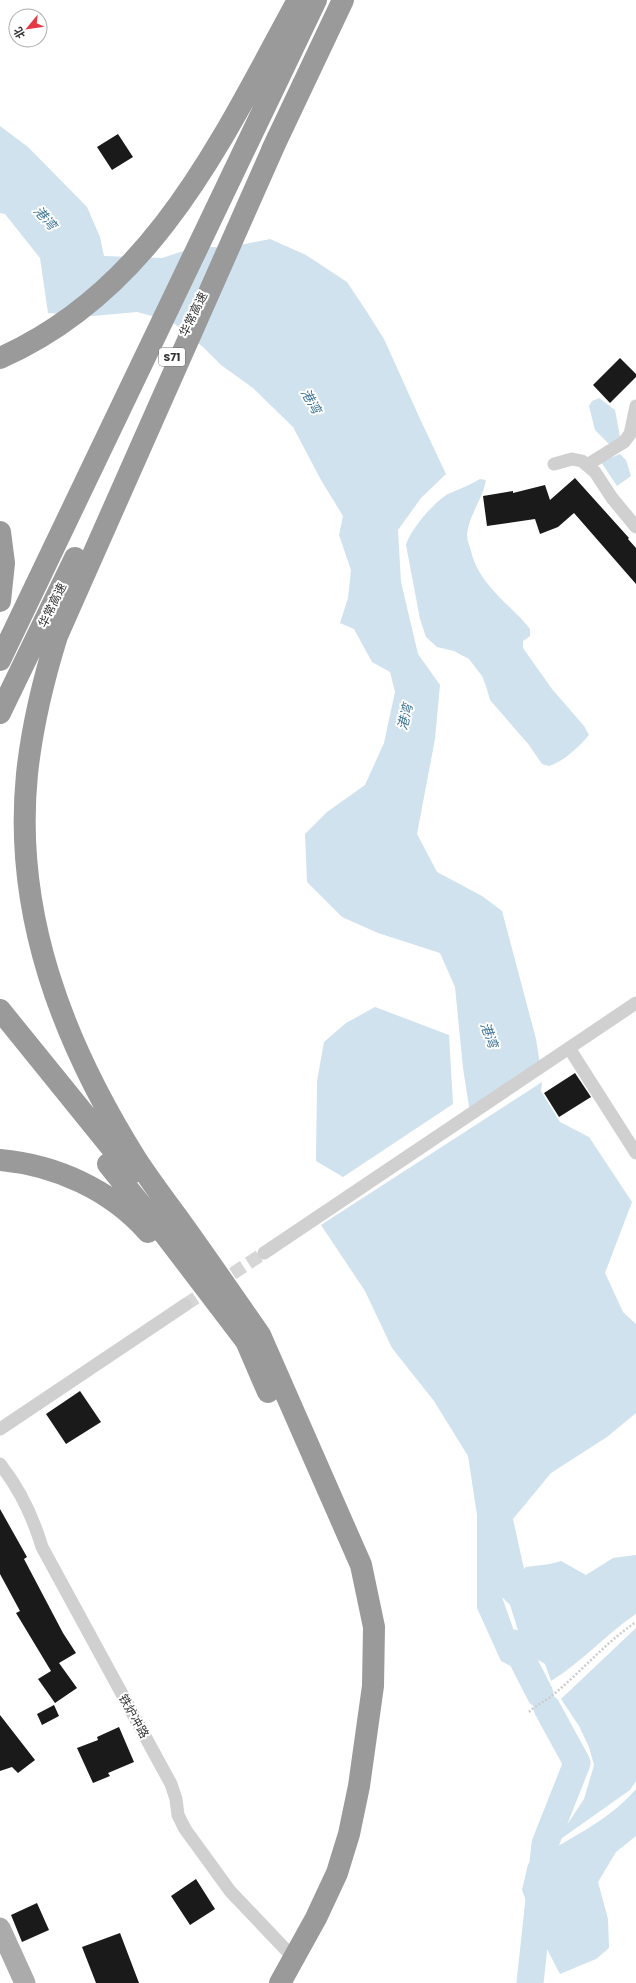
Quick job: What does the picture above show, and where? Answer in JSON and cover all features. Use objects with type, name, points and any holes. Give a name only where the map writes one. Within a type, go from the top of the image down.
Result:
[{"type":"highway","points":[[0,358],[53,329],[99,296],[143,253],[215,153],[298,0]]},
{"type":"highway","name":"华常高速","points":[[0,660],[316,0]]},
{"type":"highway","name":"华常高速","points":[[0,713],[343,0]]},
{"type":"highway","points":[[278,137],[57,636],[43,680],[34,725],[27,776],[25,828],[28,880],[37,937],[54,996],[78,1053],[109,1114],[137,1160],[253,1338],[361,1565],[374,1627],[374,1686],[359,1786],[349,1834],[337,1872],[319,1911],[280,1983]]},
{"type":"highway","points":[[0,532],[4,563],[0,601]]},
{"type":"highway","points":[[0,1010],[253,1338],[349,1568],[360,1628],[361,1686],[350,1786],[340,1830],[328,1868],[310,1912],[269,1983]]},
{"type":"highway","points":[[0,1031],[166,1236],[253,1338]]},
{"type":"highway","points":[[0,1160],[39,1166],[79,1181],[111,1198],[137,1220],[253,1338]]},
{"type":"main road","points":[[0,1928],[25,1983]]},
{"type":"street","points":[[587,465],[624,442],[630,434],[636,406]]},
{"type":"street","points":[[554,464],[572,459],[582,460],[595,472],[612,498],[636,527]]},
{"type":"street","points":[[264,1253],[636,1004]]},
{"type":"street","points":[[569,1048],[636,1153]]},
{"type":"street","points":[[0,1429],[185,1305]]},
{"type":"street","name":"铁炉冲路","points":[[0,1464],[22,1497],[33,1519],[42,1547],[171,1784],[176,1799],[178,1815],[184,1829],[230,1891],[288,1952]]},
{"type":"path","points":[[529,1712],[535,1706],[553,1696],[622,1631],[636,1622]]},
{"type":"water","name":"港湾","points":[[0,126],[28,147],[87,207],[100,237],[104,256],[162,258],[199,246],[225,248],[270,239],[306,255],[347,282],[384,339],[446,474],[421,498],[398,530],[401,582],[418,654],[440,685],[435,739],[417,834],[437,872],[482,896],[502,911],[536,1039],[540,1065],[470,1113],[463,1068],[455,987],[440,953],[378,933],[342,917],[307,882],[305,834],[327,812],[365,785],[384,743],[395,692],[390,672],[372,662],[354,629],[340,623],[348,598],[351,570],[339,535],[343,516],[321,480],[293,427],[253,388],[221,365],[203,347],[171,321],[137,312],[93,316],[48,313],[40,258],[5,214],[0,213]]},
{"type":"water","points":[[599,398],[615,410],[621,442],[609,444],[595,430],[589,406],[592,401]]},
{"type":"water","points":[[620,454],[626,460],[631,476],[617,486],[601,462]]},
{"type":"water","points":[[480,479],[486,480],[482,494],[470,521],[467,536],[475,563],[488,584],[530,629],[530,636],[523,641],[523,648],[552,689],[584,726],[589,735],[571,753],[555,764],[549,766],[542,764],[529,745],[490,700],[482,676],[469,659],[454,651],[437,647],[426,637],[420,619],[406,545],[408,539],[417,524],[442,498]]},
{"type":"water","points":[[375,1007],[449,1035],[453,1104],[343,1177],[316,1161],[317,1081],[324,1042],[346,1023]]},
{"type":"water","points":[[542,1082],[541,1091],[560,1122],[589,1137],[632,1202],[605,1273],[623,1312],[636,1324],[636,1413],[607,1437],[551,1473],[513,1519],[524,1569],[526,1567],[561,1561],[586,1575],[613,1558],[636,1555],[636,1614],[551,1681],[545,1664],[531,1656],[523,1646],[510,1605],[502,1597],[530,1676],[501,1661],[477,1608],[477,1515],[468,1456],[434,1401],[392,1348],[365,1291],[321,1225]]},
{"type":"water","points":[[636,1628],[636,1781],[630,1790],[555,1843],[584,1799],[594,1765],[589,1747],[579,1726],[561,1699]]},
{"type":"water","points":[[636,1789],[636,1836],[616,1852],[598,1882],[608,1919],[609,1948],[596,1959],[560,1974],[536,1928],[522,1890],[528,1864],[599,1821],[625,1801]]},
{"type":"building","points":[[118,134],[133,157],[112,170],[97,147]]},
{"type":"building","points":[[620,358],[636,374],[636,377],[610,403],[593,385]]},
{"type":"building","points":[[575,478],[629,538],[628,539],[636,548],[636,584],[574,513],[558,527],[540,534],[535,519],[487,526],[483,496],[513,491],[513,493],[545,485],[550,500]]},
{"type":"building","points":[[575,1073],[591,1097],[559,1117],[544,1093]]},
{"type":"building","points":[[80,1391],[101,1422],[66,1444],[46,1414]]},
{"type":"building","points":[[0,1509],[27,1557],[24,1559],[63,1633],[76,1653],[59,1663],[77,1688],[55,1703],[38,1679],[51,1671],[16,1613],[20,1611],[0,1574]]},
{"type":"building","points":[[54,1705],[59,1716],[42,1725],[37,1714]]},
{"type":"building","points":[[0,1715],[35,1760],[18,1773],[12,1767],[0,1771]]},
{"type":"building","points":[[119,1727],[134,1762],[108,1773],[110,1776],[93,1783],[77,1748],[98,1740],[97,1737]]},
{"type":"building","points":[[196,1879],[215,1909],[190,1925],[171,1896]]},
{"type":"building","points":[[37,1903],[49,1930],[22,1942],[11,1915]]},
{"type":"building","points":[[120,1933],[139,1983],[96,1983],[82,1947]]},
{"type":"waterway","points":[[514,1643],[540,1694]]},
{"type":"waterway","points":[[530,1983],[545,1844],[577,1763],[547,1708]]},
{"type":"tunnel","points":[[185,1305],[264,1253]]}]
